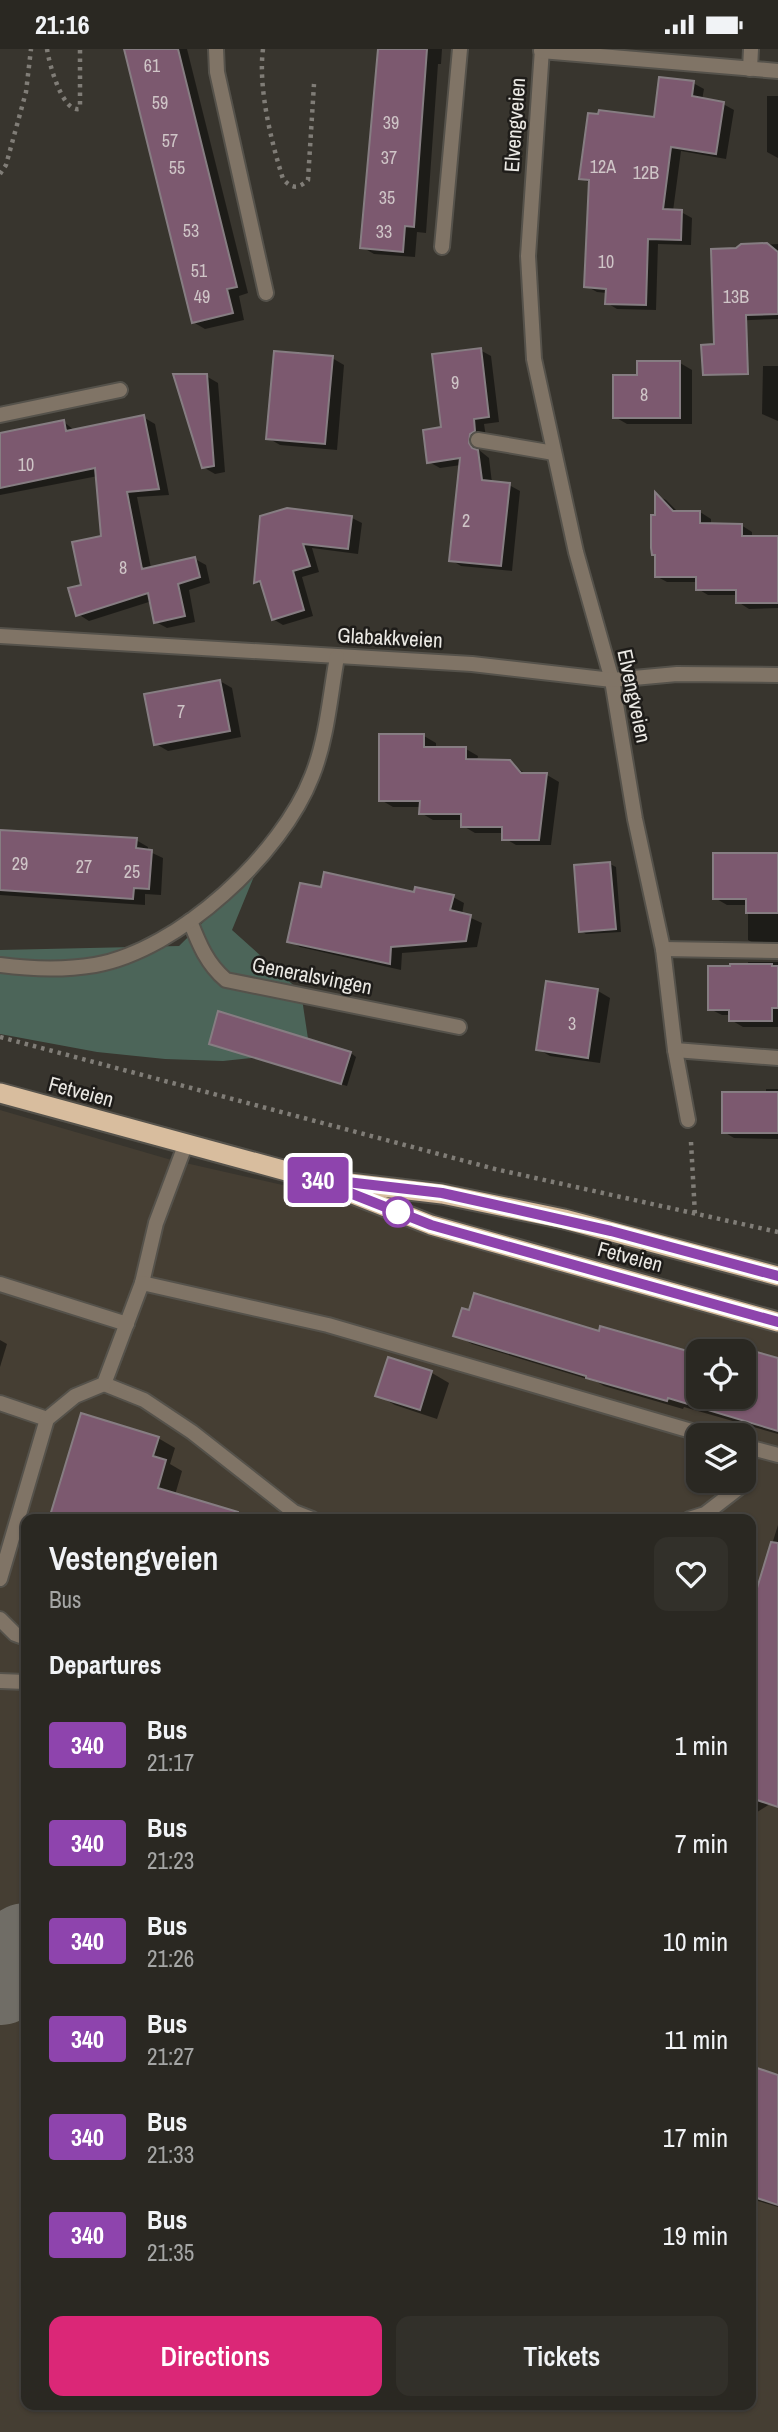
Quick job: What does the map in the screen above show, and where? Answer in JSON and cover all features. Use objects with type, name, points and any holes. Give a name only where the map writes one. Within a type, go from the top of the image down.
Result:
[{"type":"highway","name":"Fetveien","points":[[0,1093],[312,1178],[431,1225],[778,1322]]},
{"type":"highway","name":"Fetveien","points":[[312,1178],[442,1193],[611,1231],[778,1276]]},
{"type":"street","points":[[216,49],[217,72],[267,293]]},
{"type":"street","points":[[442,247],[460,49]]},
{"type":"street","points":[[750,69],[751,49]]},
{"type":"street","points":[[542,50],[778,71]]},
{"type":"street","name":"Elvengveien","points":[[542,50],[528,256],[534,359],[576,552],[612,680],[635,819],[663,949],[675,1050],[688,1120]]},
{"type":"street","points":[[0,415],[120,390]]},
{"type":"street","points":[[478,440],[554,453]]},
{"type":"street","name":"Glabakkveien","points":[[0,636],[472,664],[612,680],[677,674],[778,675]]},
{"type":"street","points":[[0,965],[48,968],[95,965],[148,947],[205,910],[243,875],[298,808],[313,775],[322,743],[337,657]]},
{"type":"street","name":"Generalsvingen","points":[[190,921],[203,952],[214,969],[226,980],[459,1027]]},
{"type":"street","points":[[663,949],[778,951]]},
{"type":"street","points":[[675,1050],[778,1058]]},
{"type":"street","points":[[104,1384],[142,1283],[156,1223],[186,1143]]},
{"type":"street","points":[[142,1283],[328,1325],[686,1429]]},
{"type":"street","points":[[0,1284],[127,1324]]},
{"type":"street","points":[[0,1579],[47,1419],[75,1396],[104,1384],[144,1400],[192,1432],[299,1514]]},
{"type":"street","points":[[0,1403],[47,1419]]},
{"type":"street","points":[[756,1450],[778,1455]]},
{"type":"street","points":[[705,1514],[732,1493]]},
{"type":"street","points":[[0,1619],[15,1634],[21,1636]]},
{"type":"street","points":[[0,1681],[21,1682]]},
{"type":"path","points":[[0,174],[6,165],[22,108],[31,49]]},
{"type":"path","points":[[47,49],[49,66],[70,109],[74,110],[79,109],[80,105],[80,49]]},
{"type":"path","points":[[263,49],[260,69],[262,90],[283,179],[294,188],[302,186],[308,180],[313,84]]},
{"type":"path","points":[[0,1037],[495,1169],[778,1232]]},
{"type":"path","points":[[688,1120],[695,1215]]},
{"type":"shaded area","points":[[0,1110],[168,1159],[524,1240],[778,1315],[778,2432],[0,2432]]},
{"type":"green space","points":[[257,869],[232,930],[301,992],[310,1052],[223,1061],[165,1059],[97,1052],[0,1034],[0,950],[179,946]]},
{"type":"building","points":[[124,49],[178,49],[237,287],[227,289],[233,313],[192,323]]},
{"type":"building","points":[[378,49],[427,49],[414,227],[405,226],[403,252],[360,248]]},
{"type":"building","points":[[659,77],[694,81],[692,96],[724,102],[716,154],[671,147],[663,209],[682,210],[681,240],[648,239],[646,305],[605,304],[606,289],[584,287],[589,180],[579,179],[588,113],[598,114],[599,110],[654,117]]},
{"type":"building","points":[[767,243],[778,252],[778,314],[746,315],[748,374],[703,375],[701,345],[714,344],[711,249]]},
{"type":"building","points":[[481,348],[489,417],[474,419],[475,431],[470,434],[469,443],[472,448],[478,450],[482,480],[510,483],[501,566],[449,561],[460,458],[427,463],[423,430],[441,427],[432,354]]},
{"type":"building","points":[[274,351],[333,356],[325,444],[266,439]]},
{"type":"building","points":[[637,361],[680,361],[680,418],[613,418],[613,375],[637,375]]},
{"type":"building","points":[[173,374],[207,374],[214,466],[202,468]]},
{"type":"building","points":[[144,415],[159,489],[127,492],[142,569],[195,557],[200,577],[178,584],[185,616],[154,623],[148,593],[76,616],[68,588],[81,585],[72,542],[101,536],[95,468],[0,488],[0,433],[64,420],[66,431]]},
{"type":"building","points":[[655,492],[673,511],[700,511],[700,523],[742,524],[742,536],[778,536],[778,603],[736,603],[736,590],[696,590],[696,577],[655,577],[655,555],[652,555],[651,548],[651,515],[655,515]]},
{"type":"building","points":[[287,508],[352,516],[348,549],[303,544],[310,566],[293,571],[304,610],[272,620],[260,581],[254,583],[260,516]]},
{"type":"building","points":[[220,680],[230,731],[154,745],[144,694]]},
{"type":"building","points":[[379,734],[424,734],[424,747],[466,747],[466,759],[510,760],[521,773],[547,773],[539,840],[502,840],[502,827],[461,827],[461,814],[419,814],[420,801],[379,801]]},
{"type":"building","points":[[0,830],[137,838],[136,848],[152,850],[149,889],[134,888],[133,899],[0,890]]},
{"type":"building","points":[[713,853],[778,853],[778,913],[746,913],[746,899],[713,899]]},
{"type":"building","points":[[610,862],[616,929],[579,932],[574,865]]},
{"type":"building","points":[[324,872],[414,892],[415,887],[454,895],[450,910],[471,915],[466,941],[391,947],[390,964],[287,942],[300,883],[321,887]]},
{"type":"building","points":[[708,966],[778,966],[778,1008],[772,1008],[772,1021],[729,1021],[729,1010],[708,1010]]},
{"type":"building","points":[[546,981],[598,989],[588,1058],[536,1050]]},
{"type":"building","points":[[218,1011],[351,1052],[341,1084],[209,1044]]},
{"type":"building","points":[[722,1092],[778,1092],[778,1133],[722,1133]]},
{"type":"building","points":[[474,1293],[599,1331],[600,1326],[686,1351],[686,1403],[668,1398],[667,1401],[586,1378],[453,1336],[462,1308],[469,1310]]},
{"type":"building","points":[[756,1352],[778,1358],[778,1431],[705,1409],[756,1409]]},
{"type":"building","points":[[388,1357],[432,1371],[420,1410],[375,1396]]},
{"type":"building","points":[[81,1413],[159,1437],[153,1456],[166,1460],[158,1488],[238,1512],[238,1514],[51,1514]]},
{"type":"building","points":[[771,1542],[778,1543],[778,1807],[756,1800],[756,1592]]},
{"type":"building","points":[[756,2068],[778,2075],[778,2205],[756,2198]]},
{"type":"taxiway","points":[[0,1978],[21,1955]]},
{"type":"bus line","name":"340","points":[[778,1276],[564,1219],[442,1193],[312,1178],[431,1225],[778,1322]]}]
